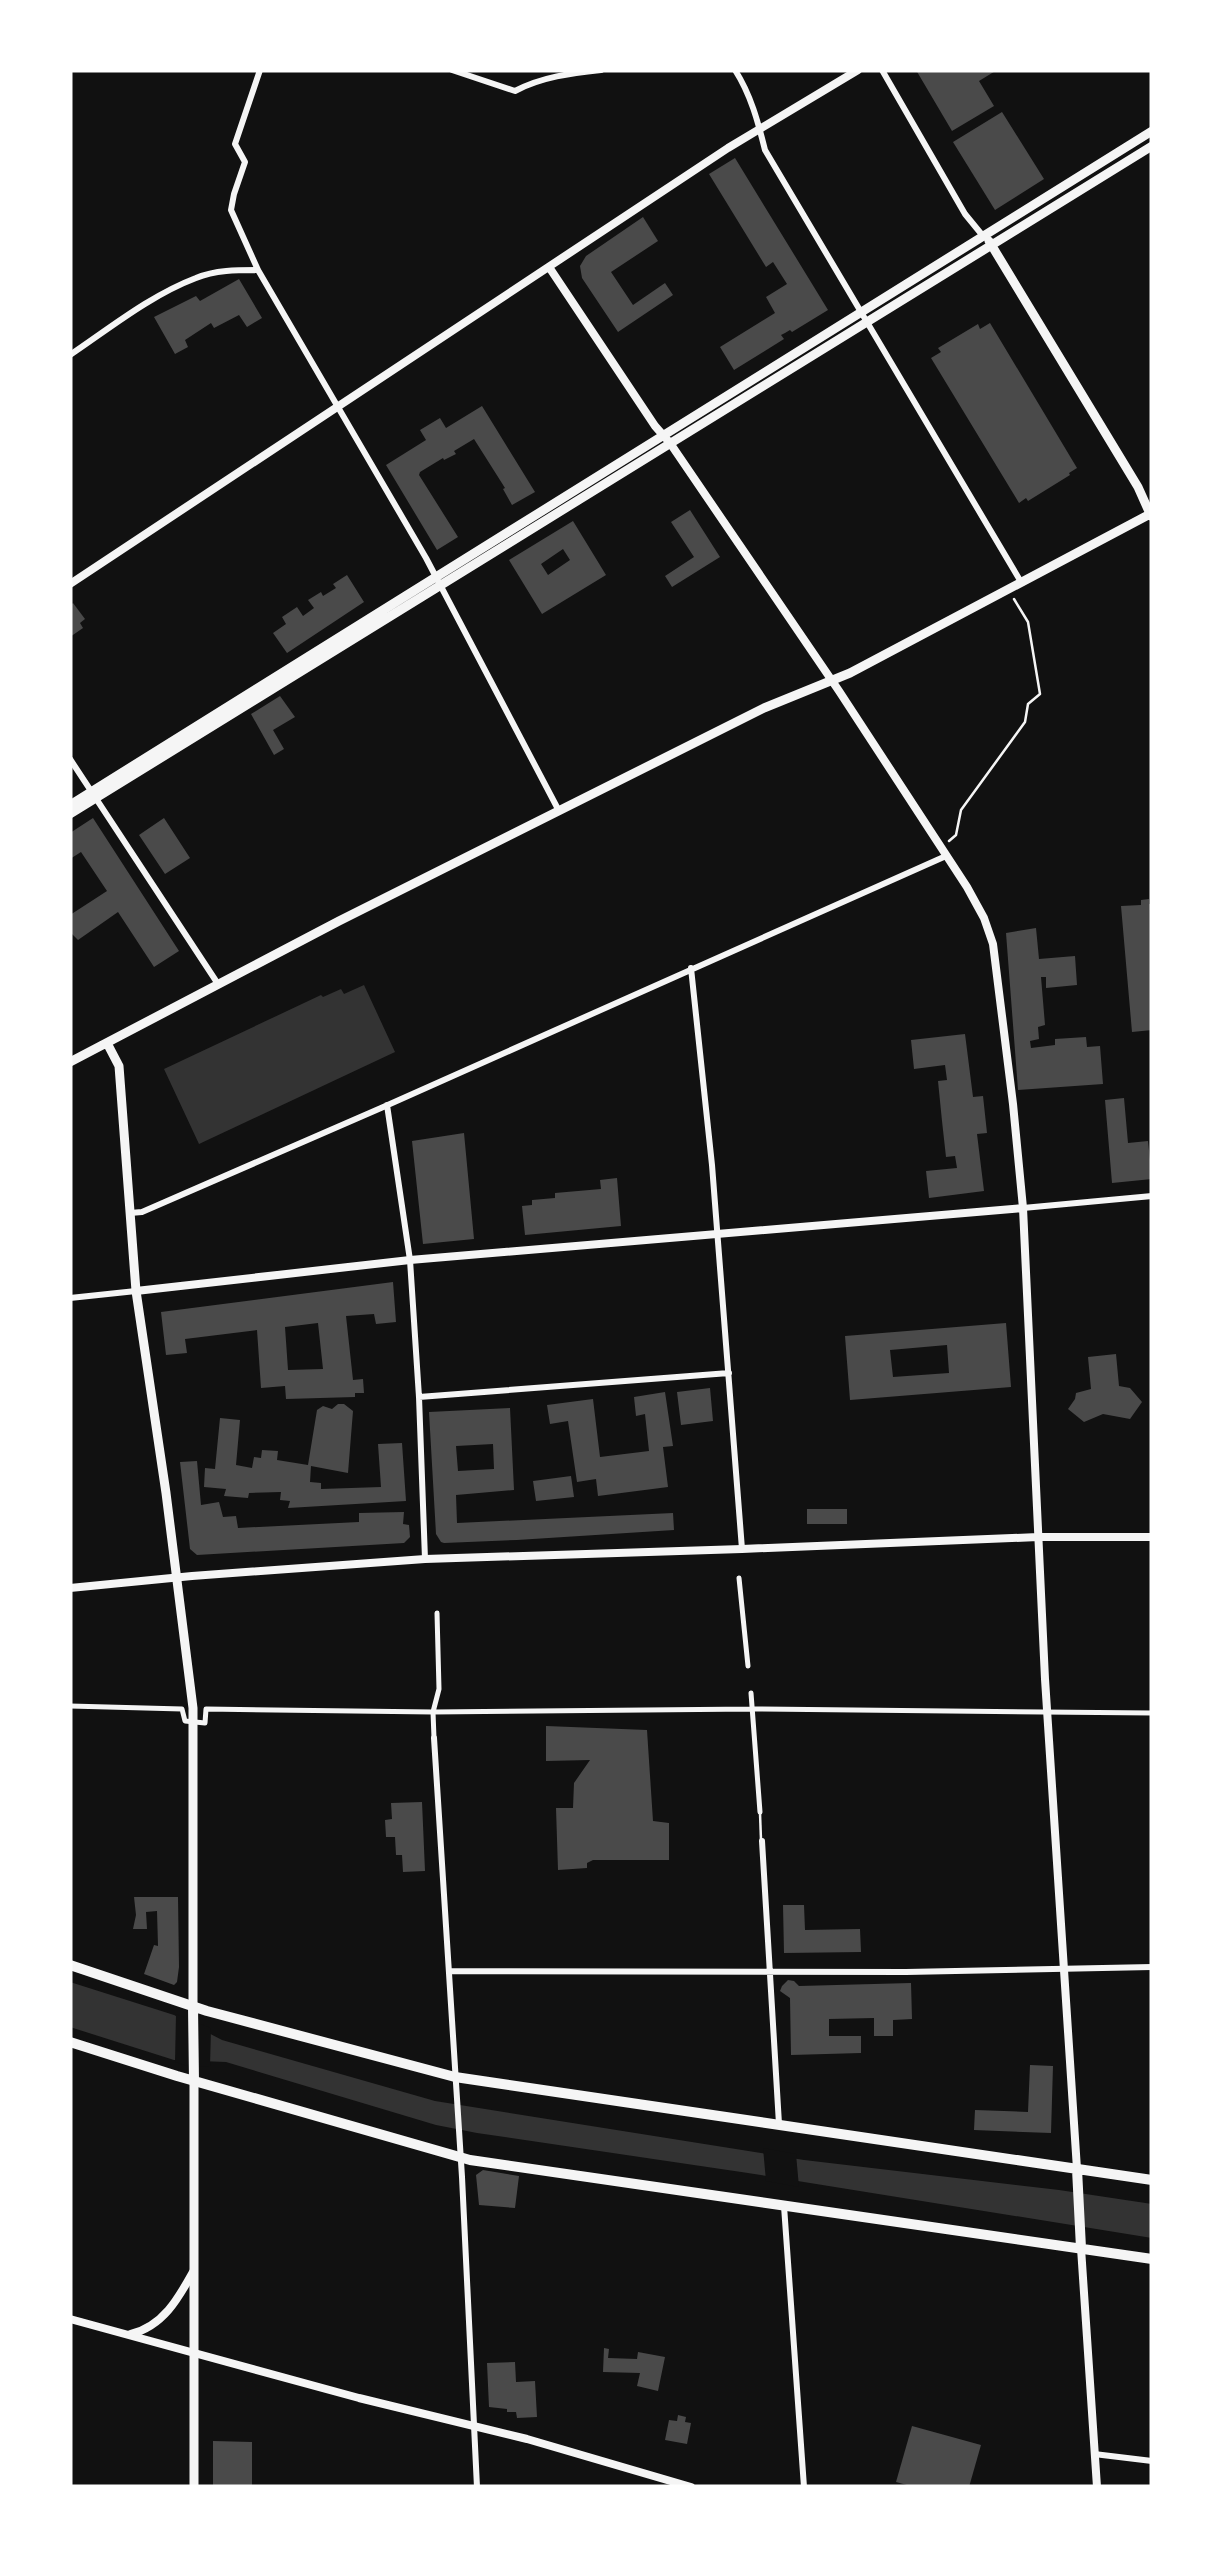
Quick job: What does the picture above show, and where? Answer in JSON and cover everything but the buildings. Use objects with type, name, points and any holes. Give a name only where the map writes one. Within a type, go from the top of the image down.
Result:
[{"type":"main road","points":[[863,318],[983,236],[1152,131]]},
{"type":"main road","points":[[70,805],[94,794],[863,318],[992,245],[1152,146]]},
{"type":"main road","points":[[70,1062],[764,708],[850,672],[1151,515],[992,245],[983,236]]},
{"type":"main road","points":[[70,814],[94,794]]},
{"type":"main road","points":[[107,1043],[119,1066],[136,1291],[178,1577],[193,1722],[194,2487]]},
{"type":"main road","points":[[70,1966],[456,2083],[779,2124],[1152,2180]]},
{"type":"main road","points":[[70,2042],[194,2081],[459,2151],[784,2206],[1081,2244],[1152,2259]]},
{"type":"main road","points":[[1077,2168],[1081,2244]]},
{"type":"street","points":[[260,70],[234,144],[245,162],[231,210],[258,270],[438,581],[560,812]]},
{"type":"street","points":[[452,70],[516,91],[528,84],[601,70]]},
{"type":"street","points":[[735,70],[744,84],[764,150],[1021,583]]},
{"type":"street","points":[[70,584],[759,128],[858,70]]},
{"type":"street","points":[[882,70],[964,214],[983,236]]},
{"type":"street","points":[[549,267],[831,679],[984,918],[993,944],[1023,1208],[1047,1712],[1077,2168]]},
{"type":"street","points":[[70,355],[163,294],[198,277],[232,270],[258,270]]},
{"type":"street","points":[[70,759],[218,984]]},
{"type":"street","points":[[130,1213],[142,1212],[387,1105],[946,856]]},
{"type":"street","points":[[691,968],[742,1549]]},
{"type":"street","points":[[387,1105],[410,1260],[424,1559]]},
{"type":"street","points":[[70,1298],[410,1260],[1152,1196]]},
{"type":"street","points":[[418,1397],[729,1372]]},
{"type":"street","points":[[70,1588],[424,1559],[1038,1537],[1152,1538]]},
{"type":"street","points":[[740,1578],[748,1666]]},
{"type":"street","points":[[437,1613],[439,1689],[432,1712],[478,2487]]},
{"type":"street","points":[[751,1693],[760,1812]]},
{"type":"street","points":[[70,1706],[182,1709],[185,1720],[204,1723],[206,1708],[1152,1713]]},
{"type":"street","points":[[762,1841],[779,2124]]},
{"type":"street","points":[[450,1971],[949,1972],[1152,1968]]},
{"type":"street","points":[[784,2206],[804,2487]]},
{"type":"street","points":[[1081,2244],[1096,2487]]},
{"type":"street","points":[[127,2334],[146,2330],[159,2321],[195,2270]]},
{"type":"street","points":[[70,2320],[512,2435],[691,2487]]},
{"type":"street","points":[[1094,2454],[1152,2461]]},
{"type":"lane","points":[[760,1812],[762,1841]]},
{"type":"path","points":[[956,835],[961,810],[1026,722],[1028,704],[1040,694],[1028,622],[1014,599]]},
{"type":"shaded area","points":[[364,985],[395,1052],[199,1144],[164,1069],[321,995],[341,989],[344,994]]},
{"type":"shaded area","points":[[70,1982],[174,2015],[222,2040],[435,2101],[804,2160],[1152,2204],[1152,2238],[436,2125],[226,2062],[174,2060],[70,2027]]},
{"type":"pier","points":[[176,2014],[211,2028],[210,2067],[175,2062]]},
{"type":"pier","points":[[763,2148],[796,2154],[799,2187],[766,2181]]}]
